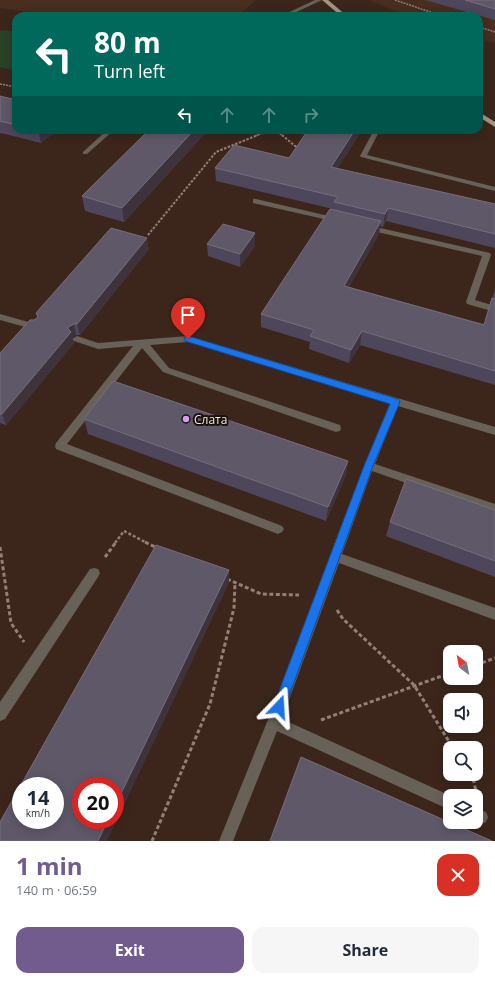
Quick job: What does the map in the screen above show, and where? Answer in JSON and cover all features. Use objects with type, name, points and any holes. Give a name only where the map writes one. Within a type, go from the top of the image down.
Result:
[{"type":"main road","points":[[325,0],[339,12]]},
{"type":"main road","points":[[483,117],[495,125]]},
{"type":"lane","points":[[293,12],[320,0]]},
{"type":"lane","points":[[85,153],[106,134]]},
{"type":"lane","points":[[375,134],[364,156],[495,190]]},
{"type":"lane","points":[[256,201],[487,254],[470,302],[495,309]]},
{"type":"lane","points":[[0,317],[36,328]]},
{"type":"lane","points":[[76,339],[98,346],[188,339],[495,431]]},
{"type":"lane","points":[[142,342],[166,370],[336,428]]},
{"type":"lane","points":[[142,342],[60,446],[278,530]]},
{"type":"lane","points":[[226,841],[274,722],[369,466],[395,402]]},
{"type":"lane","points":[[369,466],[495,509]]},
{"type":"lane","points":[[335,557],[495,614]]},
{"type":"lane","points":[[0,714],[94,573]]},
{"type":"lane","points":[[274,722],[443,800]]},
{"type":"path","points":[[395,0],[430,12]]},
{"type":"path","points":[[483,28],[495,32]]},
{"type":"path","points":[[0,84],[12,86]]},
{"type":"path","points":[[148,235],[216,152],[261,134]]},
{"type":"path","points":[[280,134],[295,146],[302,148]]},
{"type":"path","points":[[94,573],[124,531],[163,551]]},
{"type":"path","points":[[0,547],[11,623]]},
{"type":"path","points":[[222,577],[261,594],[307,596]]},
{"type":"path","points":[[152,841],[210,704],[234,608],[235,583]]},
{"type":"path","points":[[343,619],[414,685],[449,741]]},
{"type":"path","points":[[483,662],[495,658]]},
{"type":"path","points":[[317,721],[443,675]]},
{"type":"shaded area","points":[[0,0],[256,0],[242,12],[27,12],[0,8]]},
{"type":"shaded area","points":[[369,0],[495,0],[495,43],[483,40],[483,12],[398,12]]},
{"type":"green space","points":[[0,31],[12,31],[12,70],[0,67]]},
{"type":"building","points":[[465,0],[495,0],[495,9]]},
{"type":"building","points":[[0,96],[12,99],[12,124],[0,121]]},
{"type":"building","points":[[145,134],[190,134],[122,208],[82,196]]},
{"type":"building","points":[[305,134],[352,134],[331,167],[495,204],[495,234],[388,208],[385,214],[334,202],[338,197],[215,168],[234,145],[289,158]]},
{"type":"building","points":[[330,209],[381,221],[344,286],[484,325],[492,298],[495,299],[495,371],[362,331],[351,350],[310,336],[314,330],[261,314]]},
{"type":"building","points":[[223,224],[255,233],[240,254],[207,244]]},
{"type":"building","points":[[111,228],[147,238],[77,324],[68,327],[71,332],[2,414],[0,414],[0,353],[30,320],[34,320],[38,317],[36,313]]},
{"type":"building","points":[[113,381],[348,461],[328,507],[84,419]]},
{"type":"building","points":[[406,479],[495,510],[495,561],[390,522]]},
{"type":"building","points":[[156,545],[229,570],[124,787],[124,777],[72,777],[72,829],[104,829],[98,841],[0,841],[0,822],[12,801],[12,829],[64,829],[64,777],[25,777]]},
{"type":"building","points":[[301,757],[443,819],[443,829],[465,829],[492,841],[270,841]]},
{"type":"place","name":"Слата","points":[[186,419]]},
{"type":"route","points":[[188,339],[395,402],[369,466],[279,707]]}]
